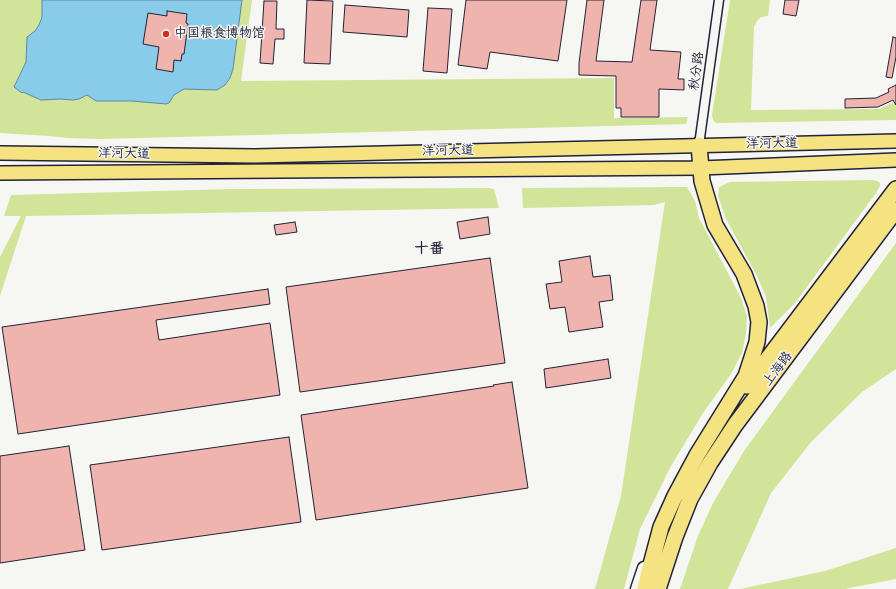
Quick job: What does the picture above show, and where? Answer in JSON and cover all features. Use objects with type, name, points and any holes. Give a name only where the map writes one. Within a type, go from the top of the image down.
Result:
[{"type":"highway","name":"上海路","points":[[646,589],[661,527],[674,496],[697,455],[746,376],[757,342],[759,322],[756,306],[744,274],[715,225],[707,200],[701,168],[699,145]]},
{"type":"highway","name":"上海路","points":[[697,455],[896,189]]},
{"type":"highway","name":"上海路","points":[[658,589],[675,537],[690,499],[710,463],[731,432],[896,210]]},
{"type":"main road","name":"洋河大道","points":[[0,153],[255,156],[896,141]]},
{"type":"main road","name":"洋河大道","points":[[0,173],[701,168],[896,160]]},
{"type":"main road","name":"上海路","points":[[637,589],[648,555],[661,527]]},
{"type":"main road","name":"上海路","points":[[663,589],[675,537]]},
{"type":"street","name":"秋分路","points":[[699,145],[720,0]]},
{"type":"green space","points":[[0,0],[252,0],[241,81],[614,78],[614,118],[688,117],[686,124],[99,139],[0,133]]},
{"type":"green space","points":[[730,0],[770,0],[768,16],[761,17],[754,27],[751,110],[879,109],[896,101],[896,120],[716,123],[713,120],[712,115]]},
{"type":"green space","points":[[872,180],[880,183],[876,193],[795,303],[770,328],[766,297],[758,278],[726,219],[718,196],[719,187],[730,182]]},
{"type":"green space","points":[[687,187],[695,201],[699,218],[741,298],[747,316],[746,333],[742,353],[731,374],[703,413],[671,466],[640,529],[624,589],[595,589],[621,496],[665,202],[654,205],[523,208],[522,188]]},
{"type":"green space","points":[[232,189],[494,189],[499,208],[26,216],[0,296],[0,257],[21,216],[4,216],[11,195]]},
{"type":"green space","points":[[896,243],[896,369],[862,392],[811,442],[771,493],[728,589],[680,589],[698,536],[713,503],[744,451]]},
{"type":"green space","points":[[896,548],[896,579],[844,589],[740,589],[825,571]]},
{"type":"water","points":[[42,0],[242,0],[233,69],[230,78],[225,85],[217,90],[184,89],[174,95],[169,103],[166,104],[132,101],[96,101],[87,95],[73,100],[41,100],[23,92],[22,93],[14,87],[26,62],[27,37],[35,31],[42,17]]},
{"type":"building","points":[[307,0],[333,1],[330,64],[304,63]]},
{"type":"building","points":[[466,0],[567,0],[558,61],[490,52],[487,69],[458,65]]},
{"type":"building","points":[[587,0],[604,0],[596,61],[632,62],[641,0],[657,0],[650,50],[681,52],[678,79],[684,79],[684,90],[659,89],[659,117],[621,117],[621,108],[616,108],[616,76],[579,75],[579,63]]},
{"type":"building","points":[[785,0],[799,0],[796,16],[783,14]]},
{"type":"building","points":[[264,1],[277,1],[276,29],[284,29],[284,39],[275,39],[273,64],[260,63]]},
{"type":"building","points":[[345,5],[409,10],[407,37],[343,32]]},
{"type":"building","points":[[428,8],[452,9],[447,73],[423,71]]},
{"type":"building","name":"中国粮食博物馆","points":[[167,11],[187,14],[186,23],[188,24],[184,54],[182,54],[181,61],[174,60],[173,72],[156,69],[159,47],[143,44],[148,13],[167,16]]},
{"type":"building","points":[[893,37],[896,38],[896,57],[892,78],[886,77]]},
{"type":"building","points":[[896,85],[896,105],[893,100],[878,107],[845,108],[845,99],[876,98],[889,92],[888,89]]},
{"type":"building","points":[[488,217],[490,234],[460,239],[457,222]]},
{"type":"building","points":[[295,222],[297,232],[276,235],[274,225]]},
{"type":"building","points":[[590,256],[593,277],[610,275],[613,300],[599,302],[603,327],[569,332],[565,307],[550,309],[546,284],[562,282],[559,261]]},
{"type":"building","points":[[490,258],[505,363],[300,392],[286,287]]},
{"type":"building","points":[[268,289],[270,304],[156,320],[159,340],[270,323],[280,395],[18,434],[2,327]]},
{"type":"building","points":[[608,359],[611,378],[546,388],[544,369]]},
{"type":"building","points":[[512,382],[528,488],[316,520],[301,415]]},
{"type":"building","points":[[289,437],[301,522],[102,550],[90,465]]},
{"type":"building","points":[[69,446],[85,550],[0,563],[0,456]]},
{"type":"place","name":"中国粮食博物馆","points":[[166,34]]},
{"type":"district","name":"十番","points":[[429,249]]}]
